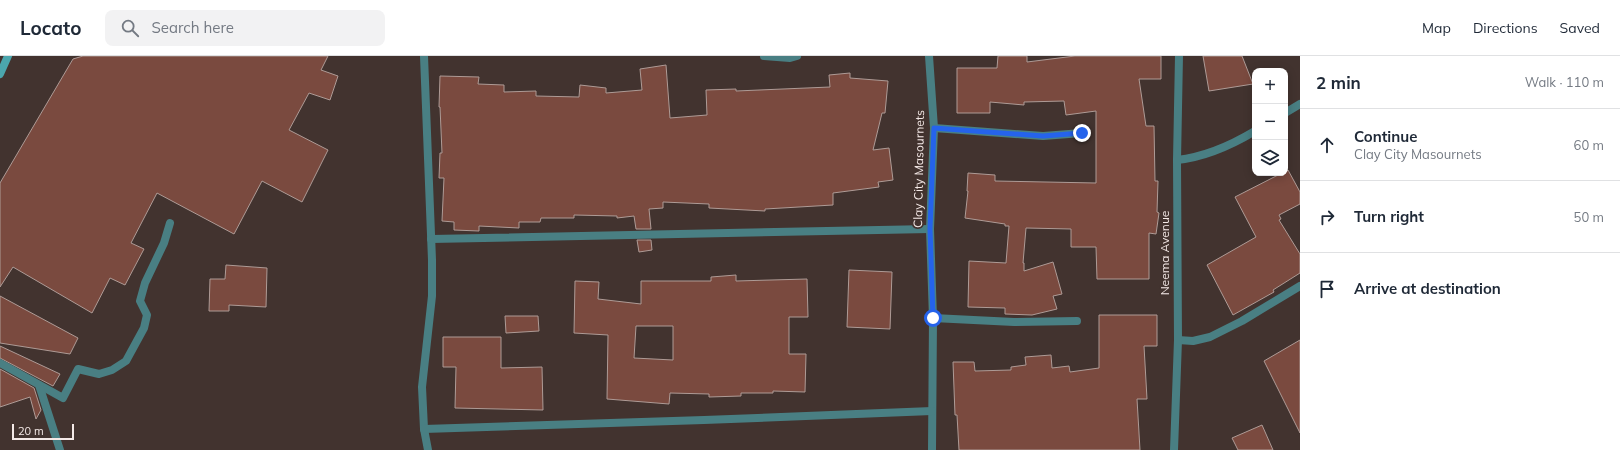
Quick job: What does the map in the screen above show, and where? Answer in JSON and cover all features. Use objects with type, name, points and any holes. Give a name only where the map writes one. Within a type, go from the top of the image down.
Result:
[{"type":"main road","points":[[0,74],[8,56]]},
{"type":"street","points":[[424,56],[432,296],[422,387],[424,429],[428,450]]},
{"type":"street","points":[[764,56],[790,58],[797,56]]},
{"type":"street","name":"Clay City Masournets","points":[[930,56],[934,128],[930,229],[933,318],[932,450]]},
{"type":"street","name":"Neema Avenue","points":[[1174,450],[1178,340],[1177,160],[1179,56]]},
{"type":"street","points":[[1288,111],[1300,104]]},
{"type":"street","points":[[934,128],[1043,136],[1082,133]]},
{"type":"street","points":[[1177,160],[1194,158],[1217,151],[1252,133]]},
{"type":"street","points":[[0,363],[63,398],[78,369],[99,374],[112,370],[126,361],[144,328],[147,315],[140,301],[145,283],[164,243],[170,223]]},
{"type":"street","points":[[431,238],[930,229]]},
{"type":"street","points":[[1178,340],[1193,341],[1210,337],[1242,321],[1300,286]]},
{"type":"street","points":[[933,318],[1014,322],[1077,321]]},
{"type":"street","points":[[39,385],[60,450]]},
{"type":"street","points":[[424,429],[932,411]]},
{"type":"building","points":[[83,56],[328,56],[321,70],[338,76],[330,100],[309,93],[289,130],[328,150],[302,202],[262,181],[234,234],[157,193],[131,243],[144,249],[125,285],[110,278],[92,313],[13,267],[0,287],[0,183],[73,59]]},
{"type":"building","points":[[998,56],[1027,56],[1027,62],[1075,56],[1161,56],[1161,79],[1139,79],[1146,126],[1154,126],[1155,181],[1158,181],[1157,212],[1159,213],[1156,234],[1149,233],[1149,279],[1097,279],[1096,247],[1071,247],[1071,229],[1026,228],[1023,263],[1024,271],[1053,262],[1062,294],[1053,296],[1057,309],[1032,315],[1005,314],[1005,308],[968,307],[969,261],[1006,263],[1009,226],[1005,226],[1005,224],[965,218],[968,173],[995,175],[995,181],[1096,183],[1096,111],[1066,115],[1064,101],[1024,102],[1024,105],[990,102],[990,113],[957,113],[957,68],[997,68]]},
{"type":"building","points":[[1203,56],[1242,56],[1252,84],[1209,91]]},
{"type":"building","points":[[666,65],[670,118],[707,115],[706,90],[736,89],[736,91],[830,87],[829,75],[850,73],[850,78],[888,81],[885,113],[882,113],[873,150],[889,148],[893,180],[878,182],[879,187],[833,193],[833,205],[765,209],[765,211],[709,208],[709,204],[663,202],[663,208],[649,209],[651,229],[636,229],[634,216],[617,218],[617,216],[574,215],[574,218],[541,218],[540,222],[519,222],[519,228],[479,226],[479,231],[454,230],[454,222],[442,221],[444,178],[439,178],[440,153],[442,153],[439,107],[440,76],[479,77],[478,84],[504,85],[504,92],[536,91],[536,96],[579,97],[580,85],[606,88],[606,93],[642,90],[640,69]]},
{"type":"building","points":[[1288,170],[1300,192],[1300,204],[1279,215],[1281,219],[1279,220],[1300,254],[1300,273],[1273,290],[1274,292],[1233,315],[1207,265],[1256,237],[1235,197],[1276,176],[1288,176]]},
{"type":"building","points":[[637,240],[651,240],[652,250],[639,252]]},
{"type":"building","points":[[226,265],[267,268],[266,307],[229,305],[229,311],[209,311],[210,279],[225,279]]},
{"type":"building","points":[[849,270],[892,272],[890,329],[847,327]]},
{"type":"building","points":[[736,275],[736,281],[807,279],[808,317],[789,317],[789,354],[806,354],[805,392],[773,391],[773,393],[741,393],[741,396],[709,397],[709,394],[670,393],[669,404],[607,399],[608,335],[574,333],[575,281],[599,282],[598,299],[641,304],[641,281],[711,281],[711,277]],"holes":[[[636,326],[673,326],[673,360],[634,358]]]},
{"type":"building","points":[[0,296],[78,338],[70,354],[0,343]]},
{"type":"building","points":[[1099,315],[1157,315],[1157,346],[1144,346],[1147,399],[1137,399],[1140,450],[959,450],[957,415],[955,415],[953,362],[974,362],[975,371],[1011,370],[1011,367],[1026,365],[1025,357],[1051,355],[1052,368],[1069,366],[1070,372],[1099,368]]},
{"type":"building","points":[[505,316],[538,316],[539,331],[506,333]]},
{"type":"building","points":[[443,337],[501,337],[501,368],[542,367],[543,410],[455,408],[456,367],[443,367]]},
{"type":"building","points":[[1300,340],[1300,433],[1264,361]]},
{"type":"building","points":[[0,346],[60,374],[53,386],[0,358]]},
{"type":"building","points":[[0,369],[34,388],[41,410],[36,419],[30,397],[0,407]]},
{"type":"building","points":[[1262,425],[1273,450],[1238,450],[1232,438]]},
{"type":"route","points":[[933,318],[930,229],[934,128],[1043,136],[1082,133]]}]
